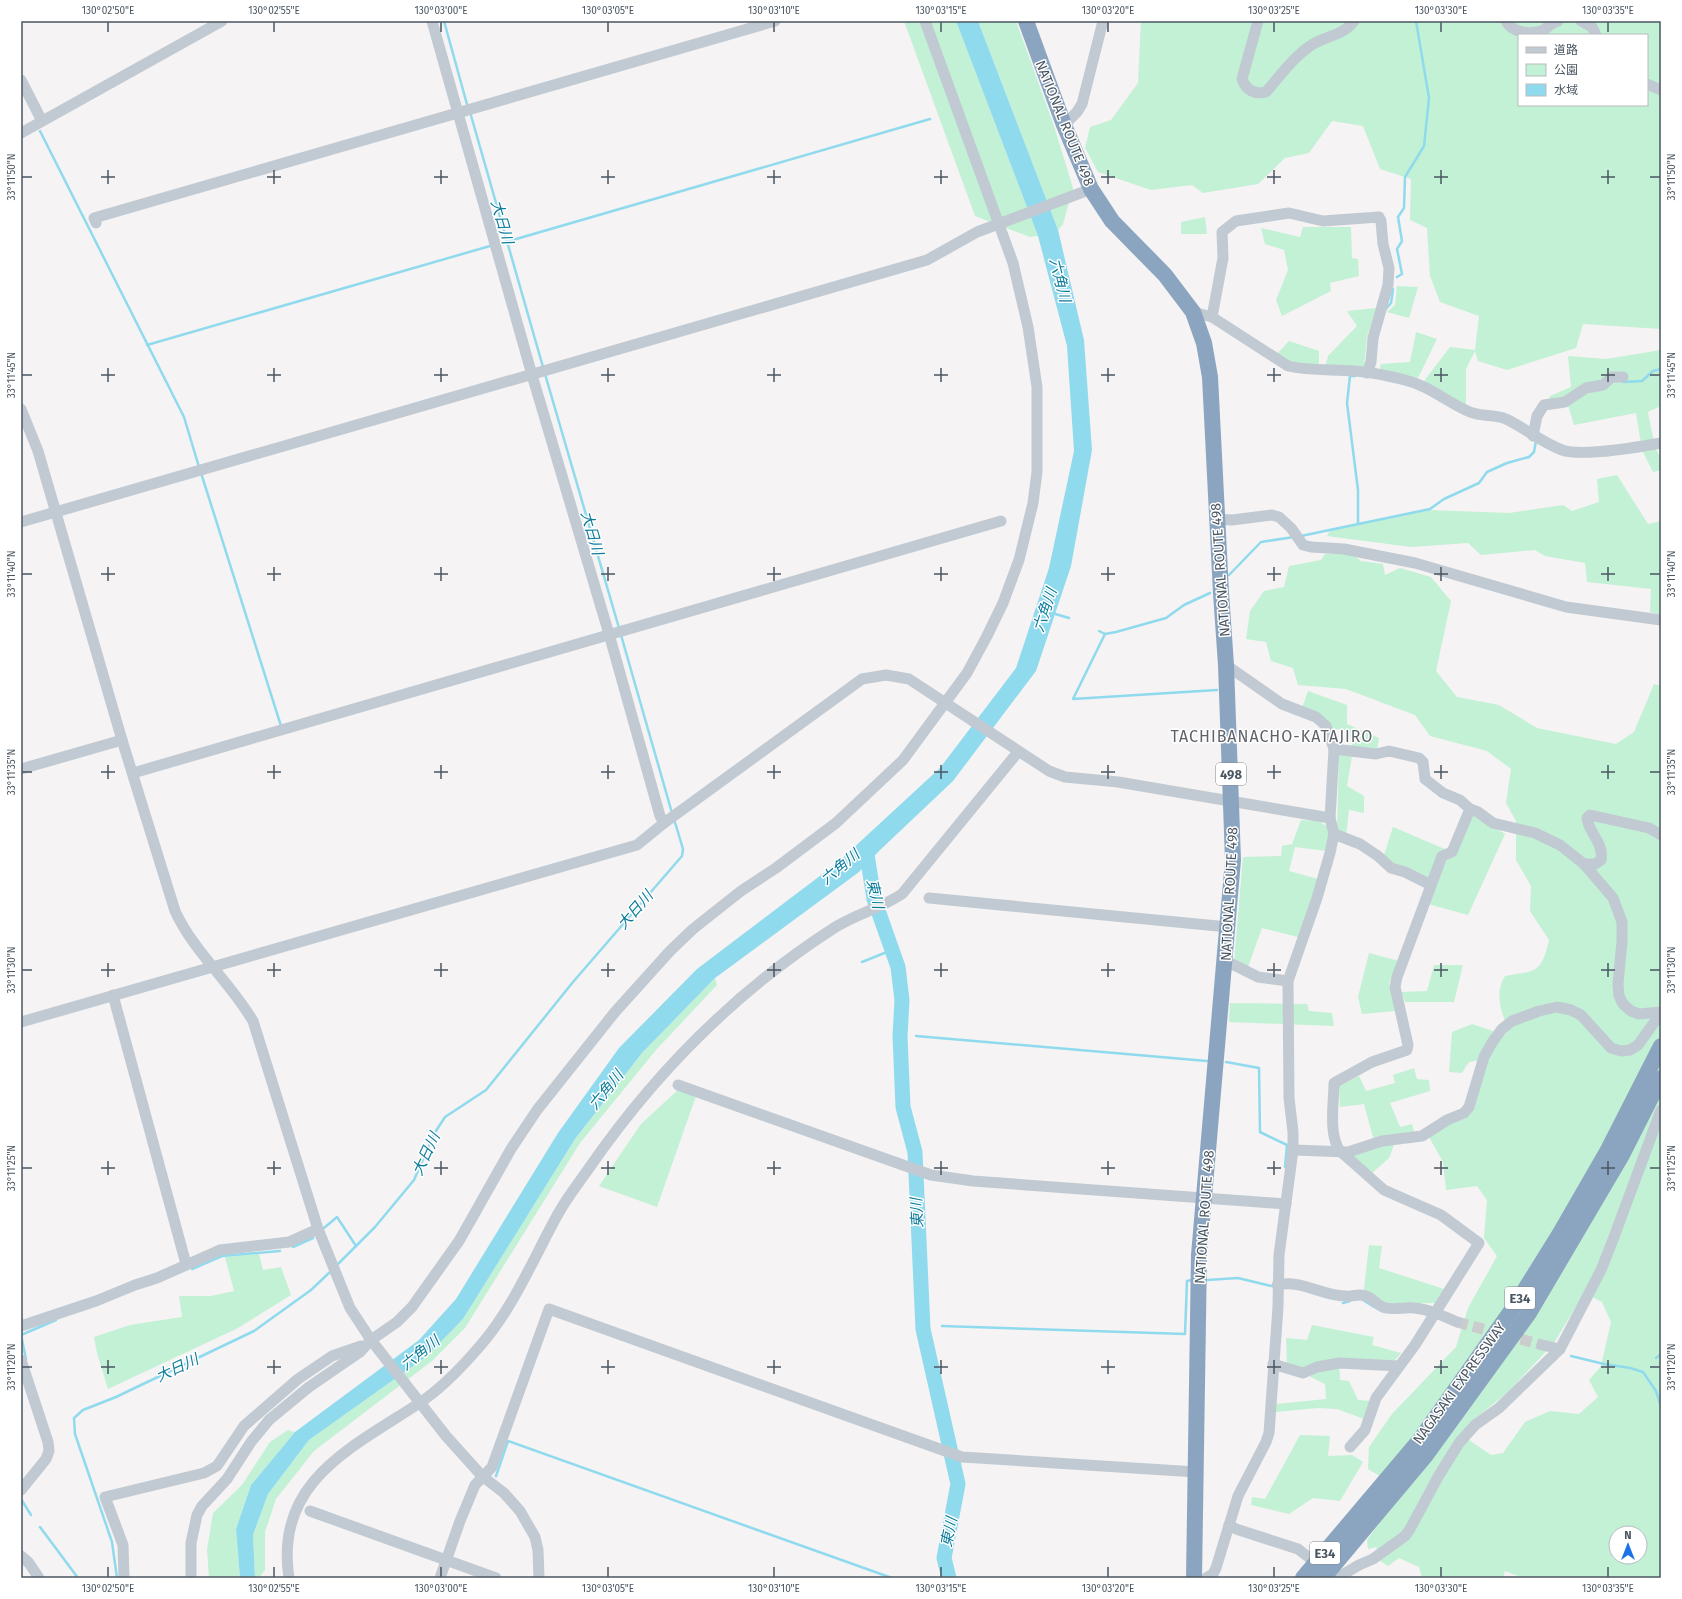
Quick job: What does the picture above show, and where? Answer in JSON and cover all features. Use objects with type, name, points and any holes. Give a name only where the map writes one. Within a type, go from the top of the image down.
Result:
[{"type":"highway","name":"NATIONAL ROUTE 498","points":[[1026,21],[1064,125],[1091,189],[1112,221],[1165,275],[1192,312],[1204,343],[1210,377],[1226,665],[1233,860],[1200,1254],[1194,1578]]},
{"type":"highway","name":"NAGASAKI EXPRESSWAY","points":[[1323,1578],[1352,1532],[1419,1441],[1516,1304],[1560,1234],[1604,1156],[1661,1046]]},
{"type":"highway","name":"NAGASAKI EXPRESSWAY","points":[[1303,1578],[1352,1532],[1426,1456],[1530,1313],[1622,1155],[1661,1078]]},
{"type":"street","points":[[21,133],[222,21]]},
{"type":"street","points":[[432,21],[660,816],[664,823]]},
{"type":"street","points":[[96,223],[94,218],[775,21]]},
{"type":"street","points":[[191,1578],[193,1531],[197,1515],[202,1506],[227,1479],[251,1442],[279,1411],[309,1386],[360,1352],[397,1322],[420,1297],[459,1240],[511,1149],[537,1110],[595,1036],[670,951],[718,909],[810,844],[903,760],[948,704],[988,636],[1003,603],[1019,560],[1026,535],[1037,472],[1038,408],[1032,347],[1013,263],[1001,223],[925,21]]},
{"type":"street","points":[[1064,125],[1077,112],[1082,104],[1103,21]]},
{"type":"street","points":[[1258,21],[1242,79],[1245,86],[1252,92],[1260,93],[1266,92],[1306,49],[1315,43],[1345,30],[1354,21]]},
{"type":"street","points":[[1506,21],[1509,27],[1522,32],[1536,33],[1558,21]]},
{"type":"street","points":[[1581,21],[1592,27],[1596,34]]},
{"type":"street","points":[[21,80],[42,121]]},
{"type":"street","points":[[1648,84],[1661,90]]},
{"type":"street","points":[[21,522],[927,260],[977,232],[1091,189]]},
{"type":"street","points":[[1212,317],[1224,258],[1222,232],[1236,221],[1290,213],[1323,221],[1379,217],[1381,221],[1383,244],[1389,268],[1388,285],[1373,338],[1371,362],[1366,373]]},
{"type":"street","points":[[1192,312],[1212,317],[1288,366],[1300,369],[1366,373],[1420,384],[1470,412],[1494,415],[1563,450],[1575,452],[1625,450],[1661,443]]},
{"type":"street","points":[[1537,438],[1537,416],[1544,405],[1565,402],[1586,388],[1603,384],[1612,377],[1623,376]]},
{"type":"street","points":[[21,409],[38,451],[122,740],[175,911],[183,929],[242,1003],[253,1021],[318,1229],[350,1308],[371,1343],[446,1436],[482,1476],[504,1493],[529,1523],[538,1550],[539,1578]]},
{"type":"street","points":[[1217,519],[1232,520],[1272,515],[1279,517],[1291,528],[1298,540],[1303,545],[1311,547],[1344,549],[1415,563],[1566,607],[1661,620]]},
{"type":"street","points":[[133,773],[1001,521]]},
{"type":"street","points":[[1206,1578],[1213,1574],[1216,1568],[1238,1496],[1266,1442],[1272,1402],[1273,1364],[1278,1307],[1277,1285],[1279,1255],[1293,1150],[1293,1132],[1289,1098],[1288,981],[1317,898],[1334,834],[1330,818],[1334,749],[1326,726],[1316,718],[1282,704],[1226,665]]},
{"type":"street","points":[[21,1022],[637,845],[664,823],[862,679],[886,675],[909,679],[1049,771],[1065,777],[1118,782],[1330,818]]},
{"type":"street","points":[[21,770],[122,740]]},
{"type":"street","points":[[1334,749],[1376,754],[1389,751],[1419,758],[1423,762],[1425,779],[1443,793],[1460,800],[1470,809],[1478,812],[1497,825],[1535,833],[1560,845],[1584,864],[1609,893],[1618,908],[1622,922],[1618,984],[1619,996],[1623,1004],[1631,1011],[1639,1014],[1661,1012]]},
{"type":"street","points":[[288,1578],[286,1542],[289,1524],[297,1505],[309,1487],[322,1472],[342,1455],[460,1369],[490,1334],[514,1299],[559,1213],[589,1168],[641,1099],[681,1053],[736,1002],[776,970],[835,928],[857,915],[890,902],[902,894],[1016,750]]},
{"type":"street","points":[[1350,1448],[1365,1430],[1376,1398],[1415,1345],[1479,1243],[1441,1215],[1384,1190],[1340,1152],[1335,1145],[1334,1124],[1334,1083],[1372,1062],[1407,1050],[1408,1045],[1395,987],[1400,967],[1442,856],[1452,852],[1470,809]]},
{"type":"street","points":[[1584,864],[1595,864],[1601,860],[1602,853],[1596,837],[1587,824],[1587,818],[1590,815],[1649,828],[1661,835]]},
{"type":"street","points":[[1334,834],[1360,844],[1378,856],[1391,868],[1405,872],[1431,885]]},
{"type":"street","points":[[929,898],[1228,927]]},
{"type":"street","points":[[1225,962],[1258,976],[1288,981]]},
{"type":"street","points":[[113,995],[186,1264]]},
{"type":"street","points":[[1293,1150],[1348,1152],[1382,1141],[1422,1136],[1447,1120],[1464,1113],[1470,1107],[1484,1057],[1502,1029],[1512,1021],[1539,1011],[1557,1007],[1570,1010],[1581,1015],[1611,1048],[1621,1051],[1630,1050],[1638,1045],[1661,1012]]},
{"type":"street","points":[[678,1085],[926,1173],[973,1181],[1286,1204]]},
{"type":"street","points":[[1229,1525],[1236,1529],[1298,1549],[1337,1578],[1359,1565],[1373,1559],[1405,1536],[1459,1443],[1475,1425],[1499,1408],[1560,1349],[1609,1250],[1661,1110]]},
{"type":"street","points":[[21,1326],[96,1302],[135,1285],[157,1278],[220,1250],[289,1242],[318,1229]]},
{"type":"street","points":[[1277,1285],[1287,1283],[1306,1286],[1320,1293],[1346,1296],[1361,1294],[1369,1296],[1381,1307],[1388,1309],[1414,1308],[1436,1312],[1457,1322]]},
{"type":"street","points":[[440,1578],[448,1560],[460,1521],[475,1485],[492,1467],[550,1309],[962,1458],[1196,1472]]},
{"type":"street","points":[[124,1578],[123,1545],[106,1497],[204,1473],[217,1466],[244,1426],[298,1378],[332,1356],[371,1343]]},
{"type":"street","points":[[1542,1345],[1560,1349]]},
{"type":"street","points":[[21,1360],[48,1442],[49,1452],[46,1460],[21,1490]]},
{"type":"street","points":[[1273,1364],[1296,1373],[1303,1373],[1317,1367],[1340,1363],[1399,1366]]},
{"type":"street","points":[[310,1511],[496,1578]]},
{"type":"street","points":[[21,1556],[29,1563],[39,1578]]},
{"type":"green space","points":[[904,21],[956,21],[1038,236],[1030,237],[975,216]]},
{"type":"green space","points":[[978,21],[1016,21],[1054,126],[1073,188],[1063,224],[1058,230]]},
{"type":"green space","points":[[1141,21],[1661,21],[1661,329],[1583,324],[1576,348],[1507,370],[1478,361],[1475,351],[1466,369],[1466,406],[1424,381],[1450,347],[1475,350],[1479,316],[1440,302],[1430,276],[1427,228],[1410,220],[1411,179],[1380,169],[1363,126],[1332,121],[1309,153],[1285,158],[1258,184],[1203,193],[1192,185],[1151,190],[1098,172],[1085,148],[1090,127],[1111,120],[1138,83]]},
{"type":"green space","points":[[1205,217],[1207,234],[1181,234],[1181,222]]},
{"type":"green space","points":[[1303,227],[1351,227],[1352,258],[1358,259],[1359,276],[1330,283],[1331,291],[1282,316],[1276,300],[1288,270],[1284,250],[1265,244],[1261,228],[1300,237]]},
{"type":"green space","points":[[1397,286],[1418,287],[1409,318],[1387,312],[1395,305]]},
{"type":"green space","points":[[1376,308],[1367,337],[1364,367],[1325,368],[1328,356],[1357,326],[1347,311]]},
{"type":"green space","points":[[1416,332],[1437,339],[1418,378],[1379,372],[1381,364],[1410,362]]},
{"type":"green space","points":[[1289,341],[1319,351],[1319,365],[1294,364],[1277,354]]},
{"type":"green space","points":[[1661,350],[1661,406],[1648,412],[1655,447],[1661,459],[1661,470],[1653,472],[1642,450],[1636,413],[1574,425],[1566,399],[1549,401],[1550,396],[1571,387],[1568,356],[1606,359]]},
{"type":"green space","points":[[1617,475],[1648,524],[1661,521],[1661,615],[1650,612],[1651,589],[1587,582],[1585,563],[1545,556],[1535,550],[1481,555],[1468,543],[1411,547],[1327,536],[1331,529],[1429,510],[1509,513],[1563,505],[1572,511],[1599,502],[1597,479]]},
{"type":"green space","points":[[1325,554],[1352,554],[1361,561],[1383,564],[1385,575],[1400,568],[1431,577],[1451,601],[1436,671],[1457,697],[1499,705],[1537,728],[1616,744],[1634,732],[1654,684],[1661,686],[1661,1578],[1523,1578],[1505,1571],[1503,1578],[1422,1578],[1419,1567],[1399,1558],[1388,1566],[1380,1561],[1376,1547],[1368,1549],[1367,1540],[1403,1490],[1368,1469],[1369,1447],[1392,1414],[1456,1347],[1468,1308],[1497,1256],[1484,1238],[1487,1200],[1477,1186],[1446,1190],[1443,1162],[1429,1137],[1447,1125],[1466,1118],[1475,1106],[1487,1059],[1494,1045],[1509,1030],[1501,1010],[1499,996],[1505,976],[1524,973],[1536,969],[1543,959],[1549,940],[1530,911],[1531,886],[1516,860],[1516,821],[1506,803],[1511,769],[1487,751],[1430,736],[1415,715],[1346,689],[1298,685],[1293,668],[1271,661],[1266,642],[1246,639],[1250,611],[1264,591],[1284,587],[1289,566],[1321,560]],"holes":[[[1584,1293],[1602,1302],[1611,1322],[1601,1366],[1589,1380],[1598,1397],[1579,1414],[1550,1411],[1525,1422],[1503,1453],[1491,1455],[1466,1438],[1468,1424],[1507,1393],[1554,1343]]]},
{"type":"green space","points":[[1308,691],[1347,705],[1347,724],[1379,738],[1377,750],[1353,749],[1348,730],[1331,729],[1302,708]]},
{"type":"green space","points":[[1339,754],[1352,756],[1347,786],[1364,796],[1364,813],[1349,810],[1346,835],[1337,831]]},
{"type":"green space","points":[[1470,813],[1505,834],[1468,915],[1428,904],[1434,884],[1383,858],[1393,827],[1454,853]]},
{"type":"green space","points":[[1301,820],[1318,821],[1330,828],[1326,851],[1295,847],[1289,871],[1318,879],[1298,937],[1262,928],[1248,967],[1234,962],[1243,857],[1281,856],[1282,846],[1292,844]]},
{"type":"green space","points":[[1369,953],[1399,961],[1389,983],[1396,1011],[1362,1014],[1358,997]]},
{"type":"green space","points":[[1434,965],[1463,965],[1454,1002],[1405,1002],[1401,992],[1427,991]]},
{"type":"green space","points":[[715,978],[717,985],[656,1050],[580,1143],[465,1328],[432,1361],[314,1451],[276,1499],[265,1532],[265,1570],[259,1578],[255,1578],[253,1535],[268,1494],[309,1440],[427,1356],[463,1319],[575,1139],[642,1053]]},
{"type":"green space","points":[[1230,1003],[1307,1004],[1309,1011],[1332,1013],[1334,1026],[1229,1022]]},
{"type":"green space","points":[[1472,1024],[1493,1031],[1480,1060],[1469,1062],[1462,1073],[1449,1072],[1452,1032]]},
{"type":"green space","points":[[1414,1068],[1417,1079],[1429,1080],[1430,1091],[1390,1103],[1400,1127],[1412,1124],[1416,1139],[1395,1142],[1389,1158],[1371,1174],[1350,1155],[1375,1145],[1364,1104],[1340,1107],[1339,1086],[1359,1076],[1366,1091],[1395,1083],[1393,1075]]},
{"type":"green space","points":[[679,1089],[696,1096],[657,1207],[599,1186],[641,1124]]},
{"type":"green space","points":[[1369,1245],[1382,1246],[1379,1268],[1444,1289],[1438,1303],[1384,1304],[1364,1289]]},
{"type":"green space","points":[[259,1254],[263,1270],[281,1267],[291,1295],[238,1328],[108,1389],[97,1353],[94,1337],[130,1325],[182,1317],[179,1296],[211,1296],[234,1291],[225,1257]]},
{"type":"green space","points":[[1312,1325],[1374,1337],[1372,1345],[1401,1353],[1395,1360],[1339,1360],[1340,1380],[1349,1381],[1358,1400],[1373,1401],[1364,1419],[1337,1409],[1318,1408],[1276,1412],[1276,1404],[1326,1399],[1325,1384],[1287,1365],[1286,1338],[1307,1340]]},
{"type":"green space","points":[[288,1430],[295,1432],[251,1485],[236,1529],[240,1578],[209,1578],[207,1550],[213,1513],[242,1485],[270,1442]]},
{"type":"green space","points":[[1300,1435],[1330,1436],[1328,1456],[1352,1455],[1363,1462],[1340,1501],[1313,1498],[1289,1514],[1251,1505],[1252,1497],[1265,1499]]},
{"type":"water","name":"六角川","points":[[956,21],[978,21],[1058,230],[1084,340],[1092,450],[1071,566],[1036,671],[953,781],[859,872],[715,978],[642,1053],[575,1139],[463,1319],[427,1356],[309,1440],[268,1494],[253,1535],[255,1578],[240,1578],[236,1529],[251,1485],[295,1432],[419,1340],[456,1299],[558,1133],[619,1048],[697,969],[837,863],[940,768],[1016,668],[1049,568],[1074,451],[1067,346],[1038,236]]},
{"type":"waterway","name":"大日川","points":[[444,21],[468,108]]},
{"type":"waterway","points":[[1397,277],[1402,274],[1397,249],[1402,241],[1398,217],[1404,208],[1405,177],[1424,146],[1429,98],[1416,21]]},
{"type":"waterway","name":"大日川","points":[[470,112],[543,367]]},
{"type":"waterway","points":[[499,244],[930,119]]},
{"type":"waterway","points":[[40,131],[184,417],[199,467]]},
{"type":"waterway","points":[[147,345],[490,246]]},
{"type":"waterway","points":[[1385,310],[1391,303],[1393,289]]},
{"type":"waterway","points":[[1624,382],[1642,381],[1653,371],[1661,369]]},
{"type":"waterway","name":"大日川","points":[[545,374],[619,628]]},
{"type":"waterway","points":[[1355,376],[1350,376],[1347,403],[1358,490],[1358,524]]},
{"type":"waterway","points":[[1301,536],[1430,509],[1444,499],[1479,483],[1487,472],[1507,463],[1529,457],[1534,452],[1536,441]]},
{"type":"waterway","points":[[202,476],[281,726]]},
{"type":"waterway","points":[[1229,575],[1261,542],[1294,537]]},
{"type":"waterway","points":[[1099,631],[1105,634],[1116,632],[1166,618],[1184,605],[1210,593]]},
{"type":"waterway","name":"六角川","points":[[1052,613],[1069,618]]},
{"type":"waterway","points":[[1105,634],[1073,699],[1217,690]]},
{"type":"waterway","name":"大日川","points":[[621,635],[672,813]]},
{"type":"waterway","name":"大日川","points":[[336,1266],[375,1227],[414,1180],[434,1134],[445,1117],[486,1090],[573,982],[682,856],[683,849],[674,819]]},
{"type":"waterway","name":"東川","points":[[866,848],[874,899],[898,967],[902,1000],[900,1036],[903,1107],[915,1152],[923,1329],[958,1484],[944,1558],[949,1578]]},
{"type":"waterway","points":[[862,962],[892,950]]},
{"type":"waterway","points":[[916,1036],[1207,1061]]},
{"type":"waterway","points":[[1226,1062],[1259,1068],[1260,1132],[1287,1145],[1285,1167]]},
{"type":"waterway","points":[[324,1228],[337,1217],[356,1246]]},
{"type":"waterway","points":[[293,1247],[313,1238]]},
{"type":"waterway","points":[[192,1269],[222,1256],[280,1251]]},
{"type":"waterway","name":"大日川","points":[[117,1578],[112,1542],[75,1434],[74,1418],[83,1410],[116,1397],[254,1331],[311,1290],[331,1271]]},
{"type":"waterway","points":[[1207,1280],[1238,1278],[1271,1286]]},
{"type":"waterway","points":[[942,1326],[1185,1334],[1187,1281],[1192,1280]]},
{"type":"waterway","points":[[1363,1300],[1374,1307]]},
{"type":"waterway","points":[[1343,1303],[1350,1301]]},
{"type":"waterway","points":[[21,1316],[22,1321]]},
{"type":"waterway","points":[[26,1359],[21,1335],[56,1320]]},
{"type":"waterway","points":[[1656,1358],[1661,1354]]},
{"type":"waterway","points":[[1571,1356],[1643,1372],[1656,1391],[1661,1406]]},
{"type":"waterway","points":[[496,1476],[508,1441],[892,1578]]},
{"type":"waterway","points":[[21,1499],[31,1515]]},
{"type":"waterway","points":[[40,1527],[78,1578]]},
{"type":"tunnel","points":[[1457,1322],[1542,1345]]},
{"type":"district","name":"TACHIBANACHO-KATAJIRO","points":[[1272,736]]}]
